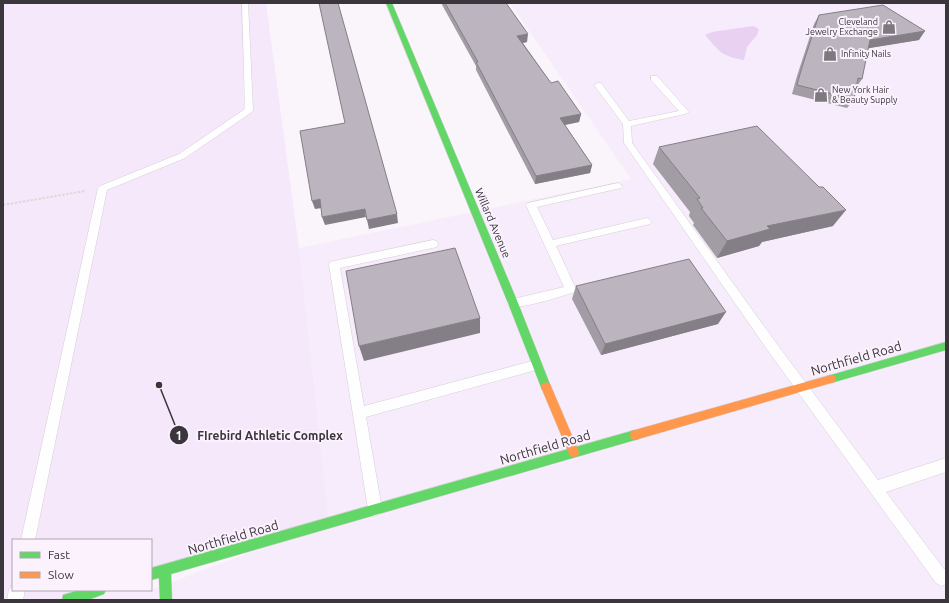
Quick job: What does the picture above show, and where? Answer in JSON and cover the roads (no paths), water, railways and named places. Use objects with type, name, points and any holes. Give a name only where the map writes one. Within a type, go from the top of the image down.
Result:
[{"type":"street","name":"Willard Avenue","points":[[389,3],[513,303],[536,365],[574,452]]},
{"type":"street","name":"Northfield Road","points":[[152,574],[946,346]]},
{"type":"street","points":[[165,570],[166,600]]},
{"type":"street","points":[[68,600],[97,591]]},
{"type":"lane","points":[[28,539],[103,188],[182,156],[249,110],[245,3]]},
{"type":"lane","points":[[627,124],[685,112],[654,78]]},
{"type":"lane","points":[[598,85],[627,124],[628,143],[801,387],[944,579]]},
{"type":"lane","points":[[513,303],[536,299],[574,288],[531,206],[618,186]]},
{"type":"lane","points":[[550,244],[647,222]]},
{"type":"lane","points":[[375,509],[334,265],[433,244]]},
{"type":"lane","points":[[358,413],[536,365]]},
{"type":"lane","points":[[876,488],[946,465]]},
{"type":"place","name":"Cleveland Jewelry Exchange","points":[[889,27]]},
{"type":"place","name":"Infinity Nails","points":[[830,54]]},
{"type":"place","name":"New York Hair & Beauty Supply","points":[[821,95]]},
{"type":"place","name":"FIrebird Athletic Complex","points":[[159,385]]}]
